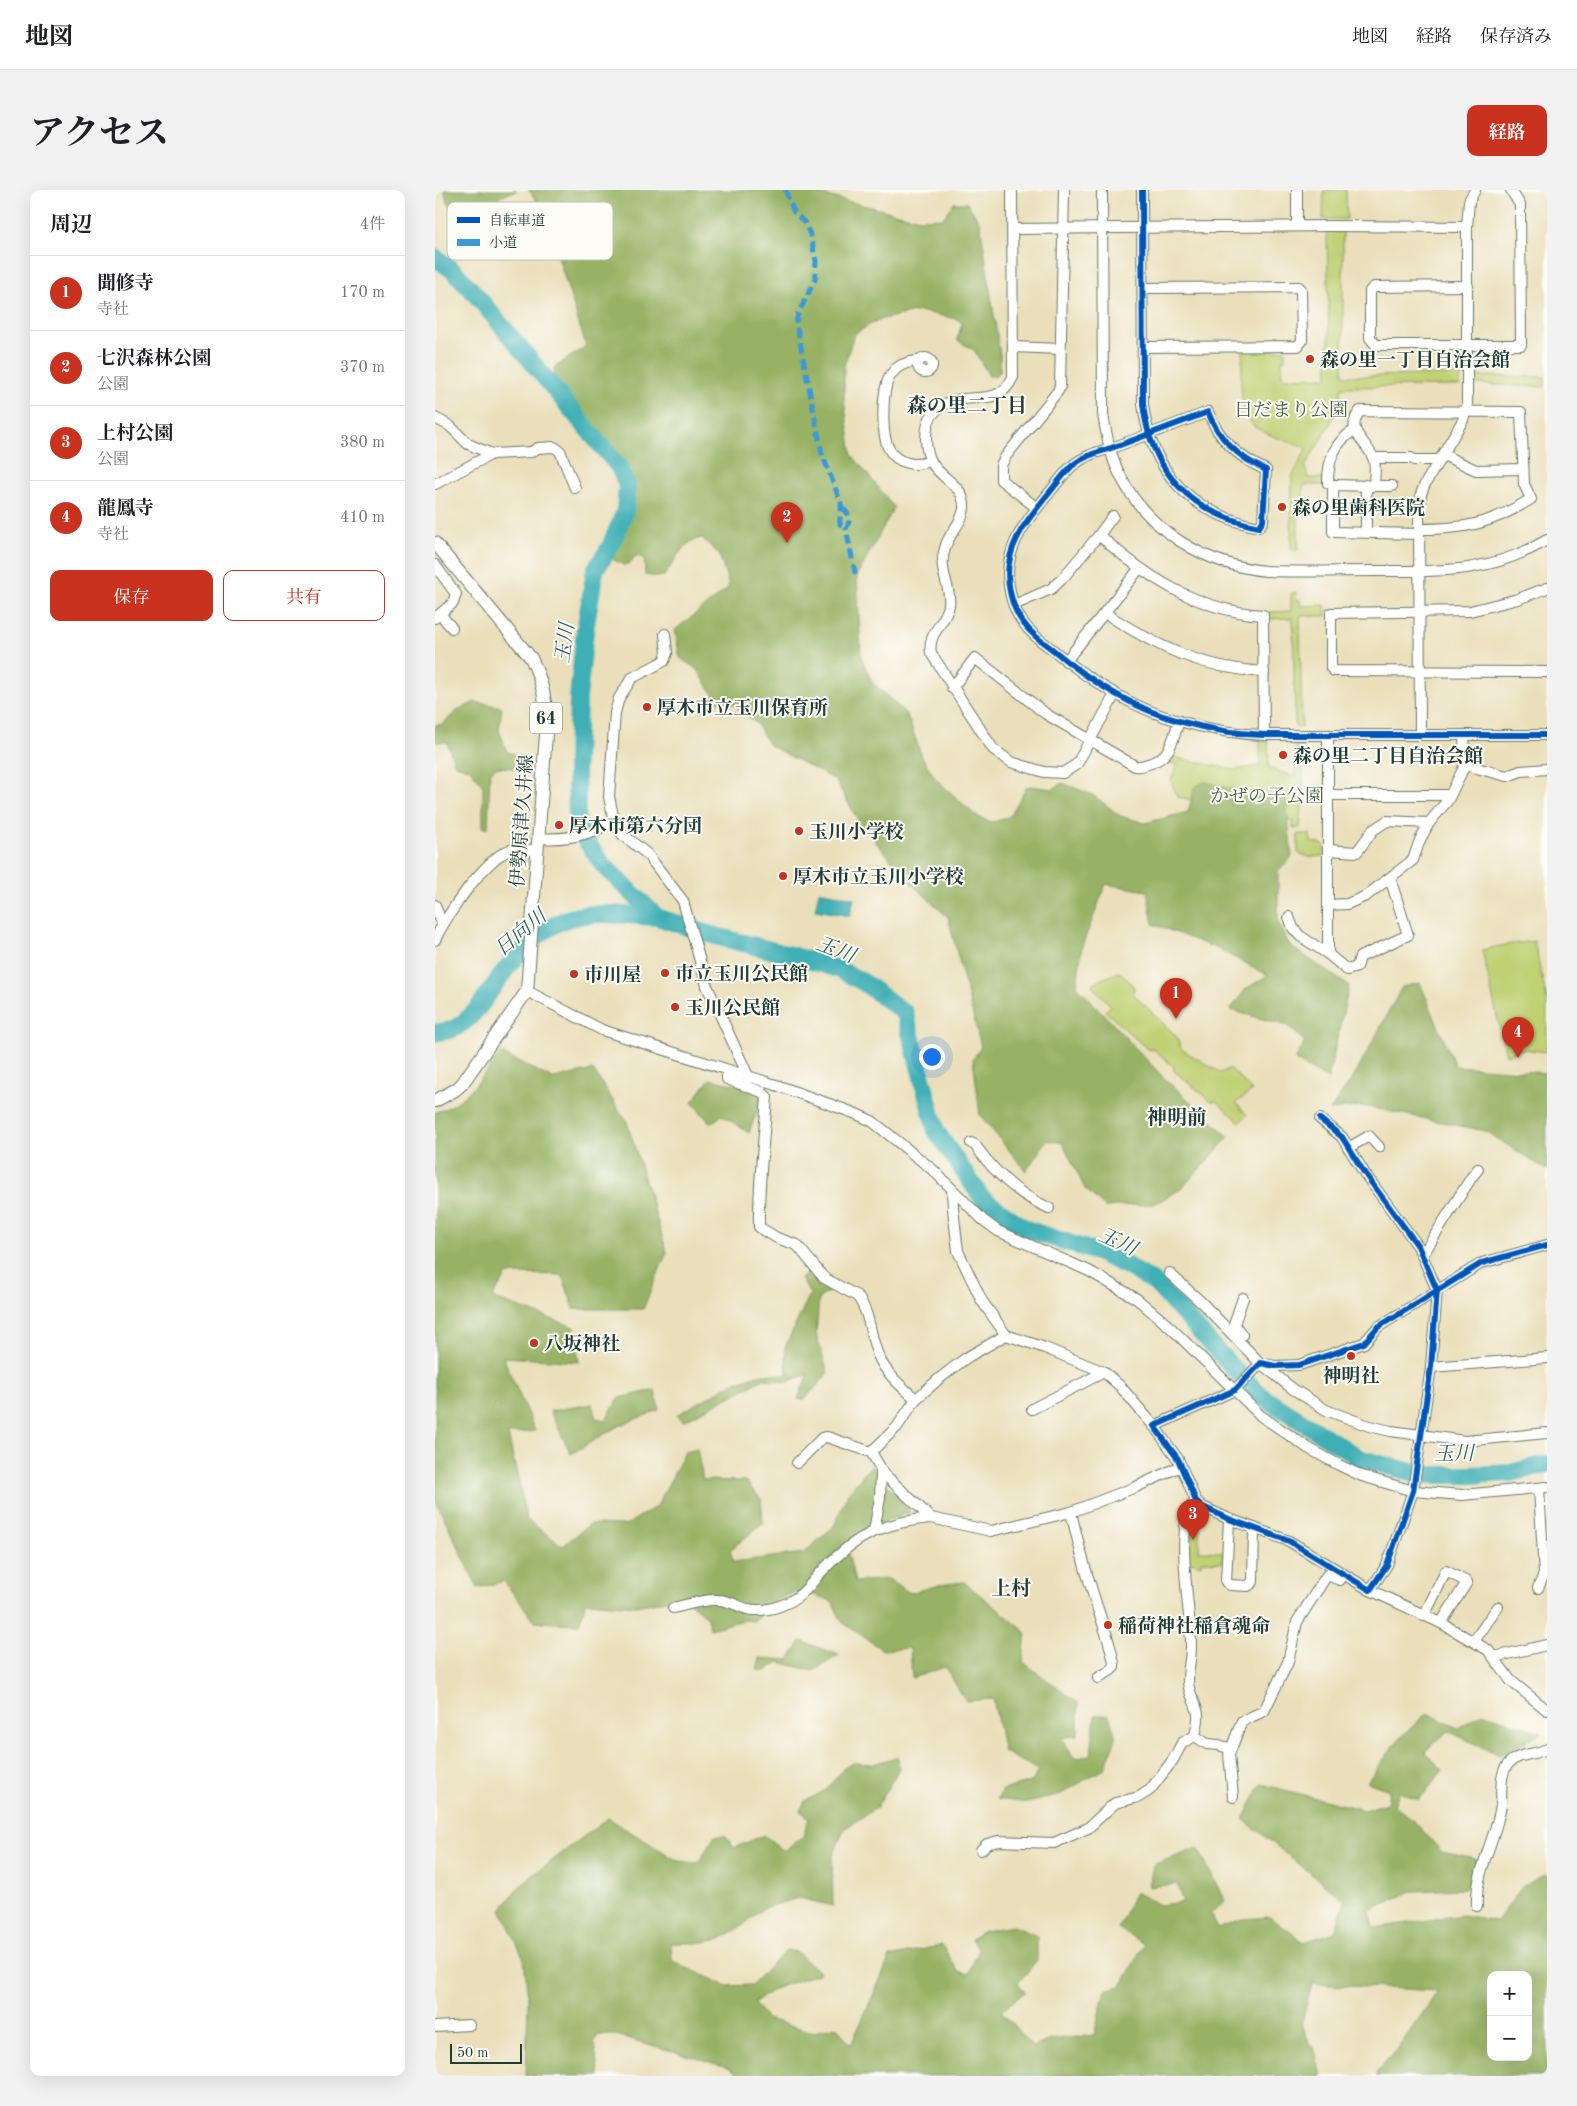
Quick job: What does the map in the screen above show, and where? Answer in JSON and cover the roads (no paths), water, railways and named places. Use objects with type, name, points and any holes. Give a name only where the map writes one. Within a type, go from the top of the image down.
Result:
[{"type":"main road","name":"伊勢原津久井線","points":[[435,543],[531,658],[539,675],[545,696],[547,721],[527,991]]},
{"type":"main road","name":"64","points":[[435,1101],[462,1084],[527,991]]},
{"type":"street","points":[[1012,190],[1013,376],[1004,390],[989,398],[964,398],[949,401],[932,415],[926,428],[926,448],[930,461],[936,470],[957,487],[963,500],[962,517],[950,536],[943,554],[943,574],[949,596],[949,605],[933,634],[930,647],[933,659],[993,748],[1001,756],[1016,764],[1052,774],[1063,773],[1077,764],[1115,694]]},
{"type":"street","points":[[1037,508],[1001,480],[1001,465],[1005,456],[1058,392],[1060,386],[1064,190]]},
{"type":"street","points":[[1102,190],[1103,414],[1118,472],[1126,486],[1147,513],[1165,531],[1194,551],[1213,559],[1241,568],[1266,571],[1458,570],[1481,567],[1519,555],[1547,540]]},
{"type":"street","points":[[1142,190],[1143,404],[1149,434],[1170,478],[1188,496],[1215,514],[1240,523],[1259,527],[1263,521],[1266,470],[1244,459],[1233,450],[1215,428],[1208,412],[1149,434],[1111,448],[1093,453],[1071,467],[1037,508],[1013,545],[1009,563],[1011,594],[1021,620],[1031,632],[1066,662],[1115,694],[1144,709],[1179,721],[1221,731],[1265,735],[1547,735]]},
{"type":"street","points":[[1297,190],[1297,226]]},
{"type":"street","points":[[1420,735],[1419,531],[1421,494],[1463,420],[1467,406],[1467,227],[1469,201],[1475,190]]},
{"type":"street","points":[[1468,286],[1374,287],[1370,291],[1370,338],[1376,345],[1521,345],[1520,205],[1511,190]]},
{"type":"street","points":[[1013,229],[1297,226],[1467,227]]},
{"type":"street","points":[[1143,288],[1299,287],[1301,289],[1302,341],[1298,346],[1143,347]]},
{"type":"street","points":[[1014,347],[1060,349]]},
{"type":"street","points":[[930,461],[911,465],[898,458],[889,449],[883,402],[885,386],[892,372],[900,366],[916,361],[921,370],[933,372]]},
{"type":"street","points":[[1333,485],[1332,532],[1366,532],[1419,531],[1479,525],[1507,514],[1531,499],[1524,484],[1521,412],[1361,411],[1356,417],[1355,430],[1374,460],[1366,532]]},
{"type":"street","points":[[435,418],[450,426],[468,444],[493,454]]},
{"type":"street","points":[[1355,430],[1345,436],[1328,461],[1327,483],[1333,485],[1392,486]]},
{"type":"street","points":[[435,484],[493,454],[531,452],[538,448],[554,447],[560,451],[575,488]]},
{"type":"street","points":[[1374,460],[1378,458],[1411,458],[1414,460],[1441,458],[1476,470],[1523,469]]},
{"type":"street","points":[[1015,605],[1051,589],[1062,579],[1113,516]]},
{"type":"street","points":[[1099,535],[1139,569],[1182,594],[1217,608],[1244,614],[1263,615],[1265,735]]},
{"type":"street","points":[[435,565],[456,594],[453,603],[437,616],[452,628]]},
{"type":"street","points":[[1066,662],[1139,569]]},
{"type":"street","points":[[1547,588],[1494,606],[1470,611],[1331,613],[1331,668],[1335,671],[1547,672]]},
{"type":"street","points":[[1105,613],[1138,635],[1169,651],[1218,666],[1264,672]]},
{"type":"street","points":[[665,634],[667,653],[664,662],[632,678],[619,698],[615,713],[609,797],[612,821],[622,834],[647,854],[659,868],[686,908],[707,986],[749,1078]]},
{"type":"street","points":[[952,688],[975,658],[1046,714],[1090,742],[1135,766],[1142,767],[1168,754],[1179,721]]},
{"type":"street","points":[[1328,735],[1328,954]]},
{"type":"street","points":[[1328,905],[1347,904],[1366,896],[1413,860],[1420,840],[1429,823],[1448,800],[1465,766],[1465,735]]},
{"type":"street","points":[[1465,766],[1507,776],[1521,771],[1547,769]]},
{"type":"street","points":[[1329,795],[1450,795]]},
{"type":"street","points":[[435,940],[442,925],[497,856],[515,849],[578,837],[612,821]]},
{"type":"street","points":[[1328,850],[1357,852],[1373,830],[1387,821],[1429,823]]},
{"type":"street","points":[[1289,917],[1293,928],[1300,936],[1328,954],[1347,970],[1357,967],[1360,957],[1408,935],[1390,878]]},
{"type":"street","points":[[435,905],[442,925]]},
{"type":"street","points":[[527,991],[602,1030],[818,1100],[872,1121],[933,1170],[983,1220],[998,1231],[1089,1271],[1137,1299],[1237,1388],[1261,1416],[1308,1448],[1362,1476],[1413,1488],[1462,1495],[1543,1488],[1545,1562],[1544,1574],[1538,1588]]},
{"type":"street","points":[[727,1071],[727,1080],[762,1092],[767,1097],[762,1172],[758,1194],[759,1226],[777,1238],[797,1245],[824,1278],[857,1296],[861,1301],[878,1355],[898,1384],[916,1400]]},
{"type":"street","points":[[1320,1119],[1342,1137],[1388,1208],[1417,1246],[1437,1290],[1431,1367],[1413,1488],[1387,1565],[1370,1590]]},
{"type":"street","points":[[1348,1148],[1367,1133],[1379,1147]]},
{"type":"street","points":[[971,1143],[975,1144],[995,1171],[1021,1194],[1049,1208]]},
{"type":"street","points":[[1422,1256],[1471,1178],[1479,1169]]},
{"type":"street","points":[[952,1190],[958,1251],[982,1301],[1005,1335],[1045,1348],[1103,1372],[1120,1386],[1168,1444],[1181,1466],[1196,1501],[1203,1507],[1229,1519],[1289,1541],[1357,1583],[1474,1641],[1489,1650],[1511,1681],[1547,1710]]},
{"type":"street","points":[[1259,1364],[1275,1366],[1299,1365],[1364,1343],[1378,1327],[1482,1263],[1547,1245]]},
{"type":"street","points":[[1169,1273],[1259,1364],[1293,1389],[1327,1410],[1369,1426],[1420,1438],[1477,1441],[1547,1433]]},
{"type":"street","points":[[1154,1426],[1237,1388],[1259,1364],[1262,1357],[1235,1327],[1235,1321],[1243,1298]]},
{"type":"street","points":[[871,1452],[897,1426],[916,1400],[966,1358],[1005,1335]]},
{"type":"street","points":[[1431,1367],[1547,1358]]},
{"type":"street","points":[[1032,1409],[1103,1372]]},
{"type":"street","points":[[797,1463],[822,1438],[827,1437],[871,1452],[881,1471],[931,1518]]},
{"type":"street","points":[[673,1608],[705,1600],[718,1600],[759,1610],[791,1601],[797,1597],[843,1550],[874,1530],[915,1519],[931,1518],[991,1531],[1071,1512],[1136,1487],[1181,1466]]},
{"type":"street","points":[[874,1530],[880,1498],[881,1471]]},
{"type":"street","points":[[1195,1736],[1198,1713],[1189,1690],[1188,1681],[1191,1647],[1185,1570],[1187,1517],[1193,1503],[1196,1501]]},
{"type":"street","points":[[1071,1512],[1083,1557],[1084,1570],[1108,1639],[1114,1664],[1112,1669],[1098,1678]]},
{"type":"street","points":[[1229,1519],[1226,1582],[1231,1585],[1248,1586],[1253,1582],[1254,1528]]},
{"type":"street","points":[[1424,1616],[1447,1571],[1467,1582],[1441,1623]]},
{"type":"street","points":[[1233,1797],[1229,1754],[1242,1721],[1263,1711],[1288,1662],[1297,1622],[1327,1575],[1350,1586],[1354,1586],[1357,1583]]},
{"type":"street","points":[[1474,1641],[1497,1607]]},
{"type":"street","points":[[1494,1656],[1547,1645]]},
{"type":"street","points":[[1195,1736],[1207,1744],[1219,1744],[1231,1750]]},
{"type":"street","points":[[981,1850],[987,1844],[998,1841],[1053,1843],[1088,1828],[1115,1803],[1139,1797],[1150,1790],[1173,1760],[1183,1743],[1195,1736]]},
{"type":"street","points":[[1477,1906],[1476,1890],[1500,1810],[1503,1776],[1507,1766],[1520,1757],[1547,1749]]},
{"type":"street","points":[[435,2027],[469,2026]]},
{"type":"water","points":[[819,891],[854,898],[850,916],[815,910]]},
{"type":"waterway","name":"玉川","points":[[435,257],[455,272],[476,295],[619,467],[627,485],[625,511],[610,547],[595,570],[585,631],[578,698],[577,821],[585,839],[603,865],[657,917],[708,934],[838,969],[863,982],[905,1013],[936,1131],[982,1198],[1026,1229],[1099,1253],[1127,1266],[1155,1283],[1231,1366],[1263,1397],[1361,1459],[1423,1475],[1510,1473],[1547,1464]]},
{"type":"waterway","name":"日向川","points":[[435,1033],[455,1028],[474,1013],[516,957],[537,936],[553,925],[570,918],[591,914],[657,917]]},
{"type":"place","name":"森の里一丁目自治会館","points":[[1310,359]]},
{"type":"place","name":"森の里歯科医院","points":[[1282,507]]},
{"type":"place","name":"七沢森林公園","points":[[787,543]]},
{"type":"place","name":"厚木市立玉川保育所","points":[[647,707]]},
{"type":"place","name":"森の里二丁目自治会館","points":[[1283,755]]},
{"type":"place","name":"厚木市第六分団","points":[[559,825]]},
{"type":"place","name":"玉川小学校","points":[[799,831]]},
{"type":"place","name":"厚木市立玉川小学校","points":[[783,876]]},
{"type":"place","name":"市立玉川公民館","points":[[665,973]]},
{"type":"place","name":"市川屋","points":[[574,974]]},
{"type":"place","name":"玉川公民館","points":[[675,1007]]},
{"type":"place","name":"聞修寺","points":[[1176,1019]]},
{"type":"place","name":"龍鳳寺","points":[[1518,1058]]},
{"type":"place","name":"八坂神社","points":[[534,1343]]},
{"type":"place","name":"神明社","points":[[1351,1356]]},
{"type":"place","name":"上村公園","points":[[1193,1540]]},
{"type":"place","name":"稲荷神社稲倉魂命","points":[[1108,1625]]},
{"type":"district","name":"森の里二丁目","points":[[967,405]]},
{"type":"district","name":"神明前","points":[[1177,1117]]},
{"type":"district","name":"上村","points":[[1011,1588]]},
{"type":"park label","name":"日だまり公園","points":[[1291,409]]},
{"type":"park label","name":"かぜの子公園","points":[[1267,795]]}]
